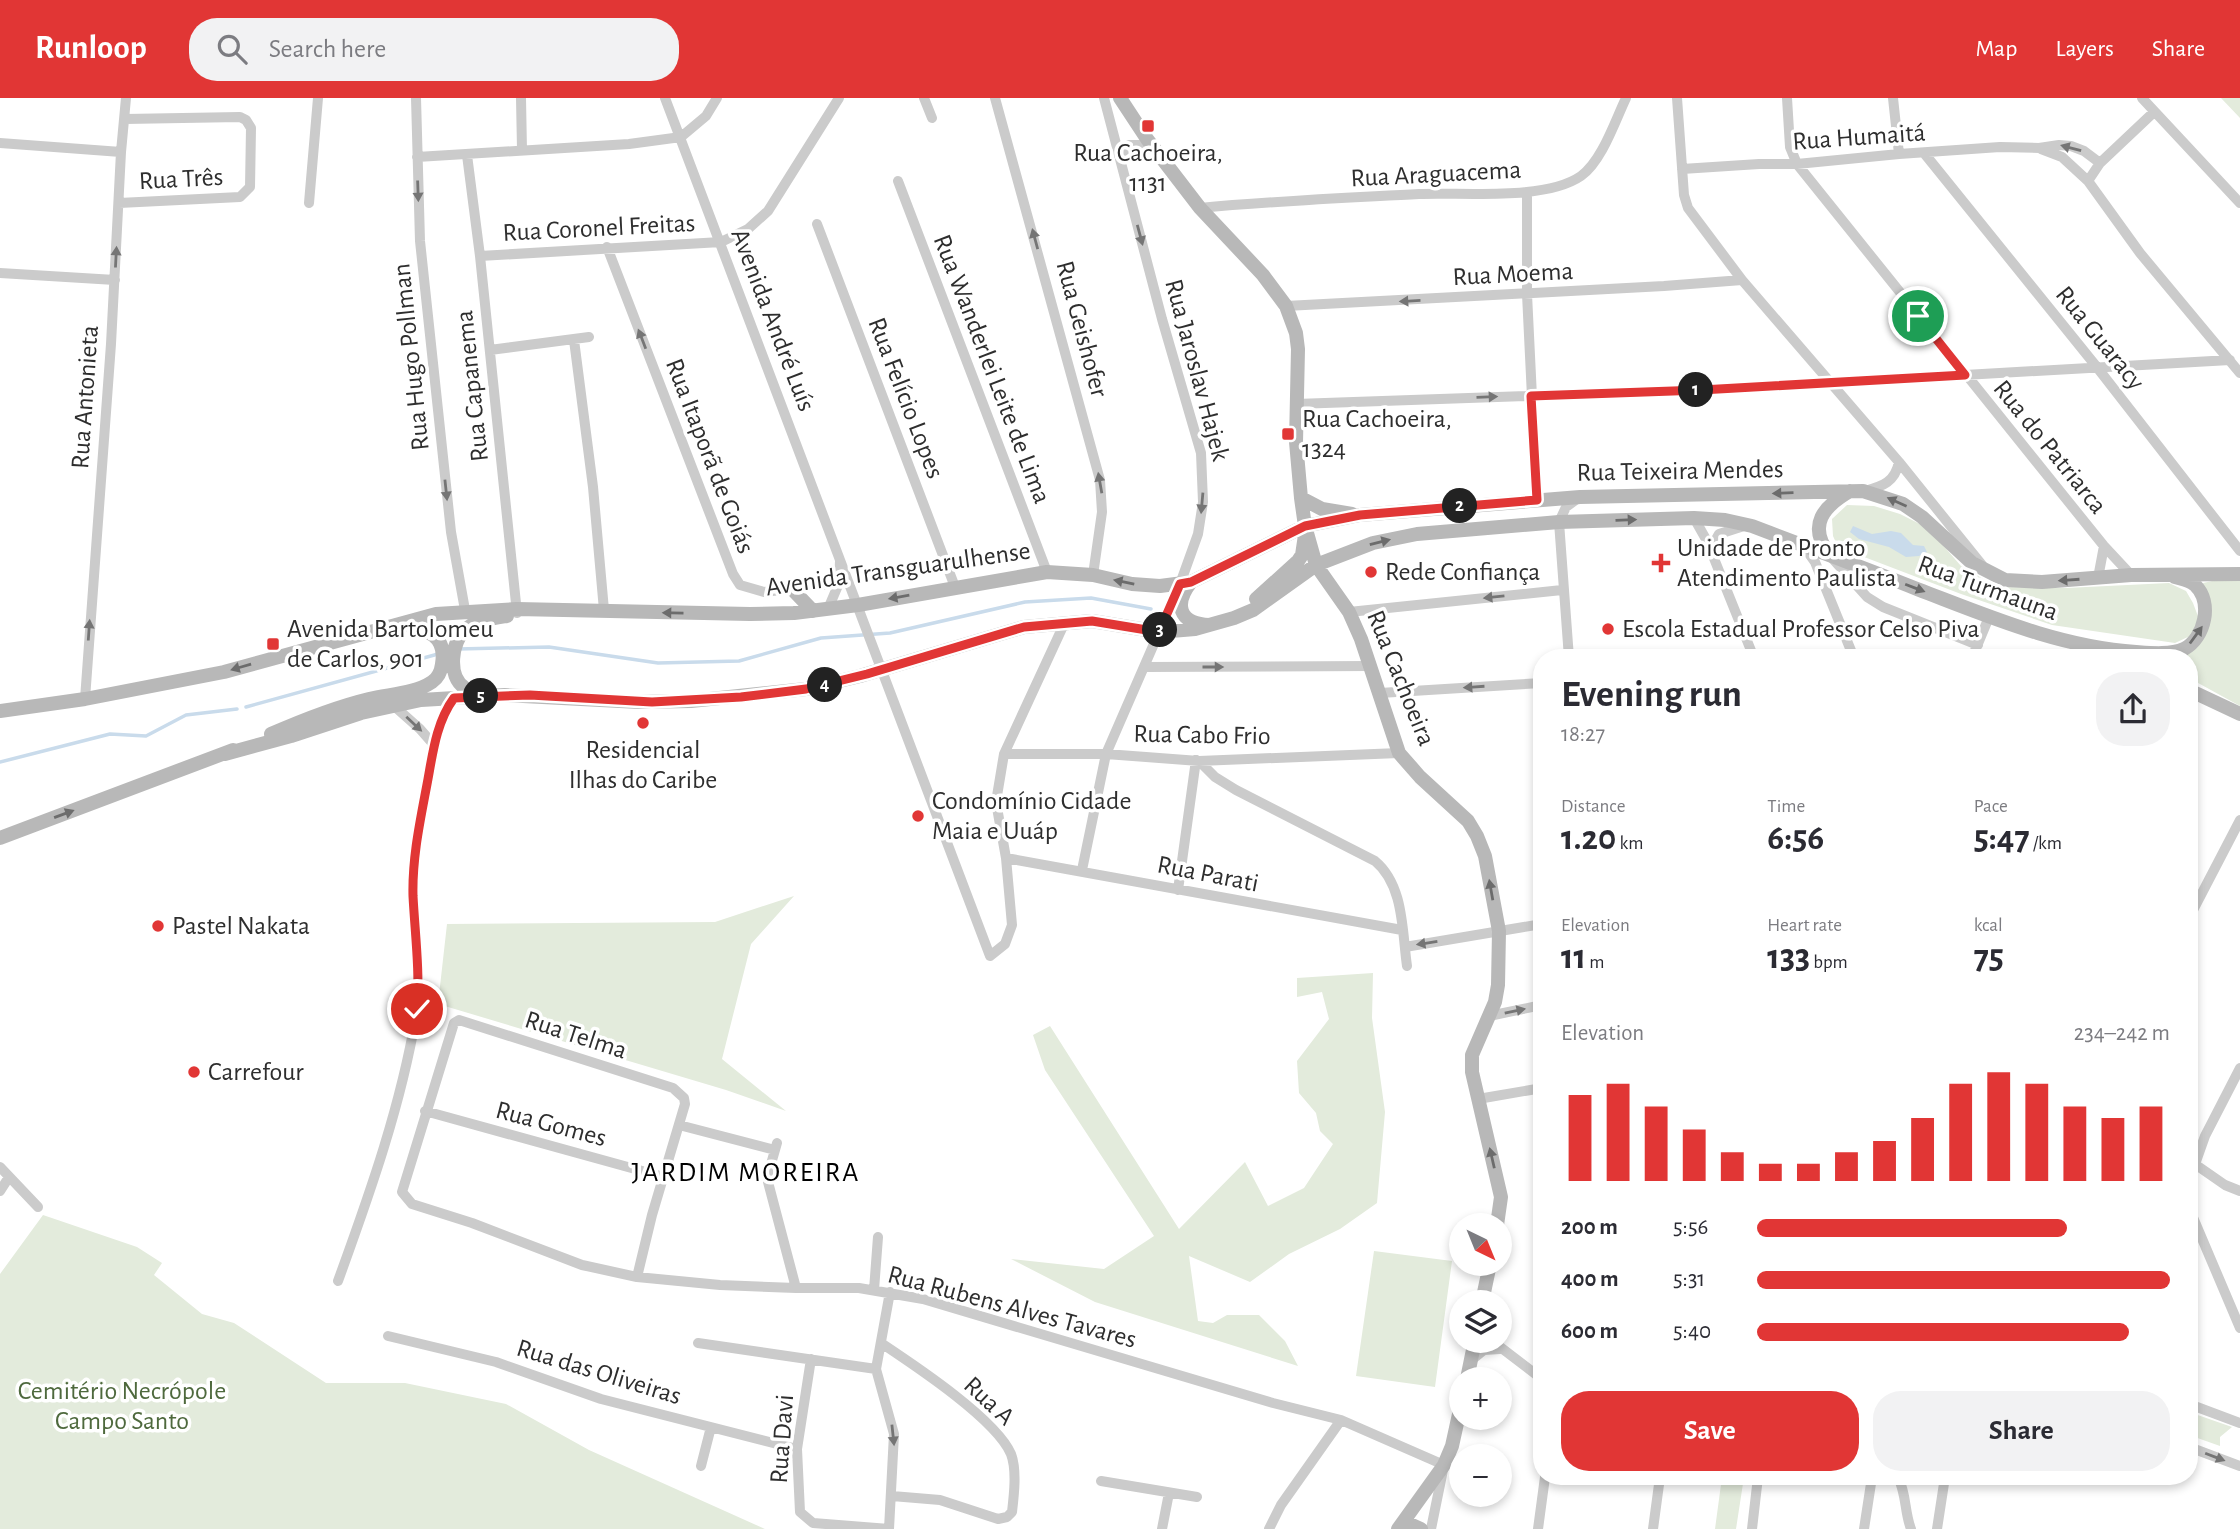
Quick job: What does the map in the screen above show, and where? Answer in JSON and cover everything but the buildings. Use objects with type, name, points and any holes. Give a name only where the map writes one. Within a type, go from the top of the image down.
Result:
[{"type":"main road","name":"Rua Cachoeira","points":[[1120,98],[1200,208],[1263,275],[1286,306],[1296,333],[1298,349],[1296,442],[1301,498],[1305,526],[1316,565],[1349,612],[1371,666],[1399,752],[1420,777],[1468,821],[1485,856],[1499,931],[1498,985],[1489,1016],[1472,1055],[1472,1072],[1501,1197],[1499,1213]]},
{"type":"main road","points":[[1821,556],[1820,519],[1832,502],[1857,491]]},
{"type":"main road","name":"Rua Teixeira Mendes","points":[[1305,526],[1360,515],[1580,497],[1857,491],[1903,504],[1922,517],[1972,563],[1989,573]]},
{"type":"main road","points":[[1301,498],[1322,509],[1360,515]]},
{"type":"main road","name":"Rua Teixeira Mendes","points":[[1316,565],[1373,543],[1417,534],[1559,522],[1694,518]]},
{"type":"main road","name":"Rua Turmauna","points":[[1694,518],[1725,520],[1752,526],[1803,545],[1821,556],[1989,617],[2053,639],[2107,649]]},
{"type":"main road","name":"Avenida Transguarulhense","points":[[517,611],[750,614],[813,611],[1047,572],[1093,575],[1144,585],[1185,583],[1305,526]]},
{"type":"main road","points":[[1234,618],[1298,561],[1304,548],[1305,526]]},
{"type":"main road","points":[[517,611],[477,622],[466,629],[455,645],[453,670],[459,683],[470,690],[505,695],[639,702],[691,701],[806,689],[1024,627],[1092,621],[1159,632],[1195,629],[1234,618],[1270,599],[1316,565]]},
{"type":"main road","points":[[1989,573],[2005,580],[2022,582],[2131,575],[2240,574]]},
{"type":"main road","name":"Rua Turmauna","points":[[2162,574],[2189,580],[2202,595],[2203,628],[2195,641],[2183,649]]},
{"type":"main road","points":[[1185,583],[1177,604],[1187,619],[1212,625]]},
{"type":"main road","points":[[792,589],[813,611]]},
{"type":"main road","points":[[0,711],[85,699],[224,672],[436,614],[465,610],[517,611]]},
{"type":"main road","points":[[0,838],[225,754],[331,710],[430,684],[442,670],[444,654],[441,646],[430,632],[402,624]]},
{"type":"main road","points":[[2198,694],[2240,714]]},
{"type":"main road","points":[[225,754],[393,705],[505,695]]},
{"type":"main road","points":[[1469,1367],[1472,1353]]},
{"type":"main road","points":[[1400,1526],[1444,1465],[1456,1430]]},
{"type":"main road","points":[[1400,1526],[1410,1524],[1421,1529]]},
{"type":"street","name":"Rua Antonieta","points":[[85,699],[126,98]]},
{"type":"street","points":[[309,204],[318,98]]},
{"type":"street","name":"Rua Hugo Pollman","points":[[416,98],[420,241],[451,532],[465,610]]},
{"type":"street","points":[[521,98],[522,150]]},
{"type":"street","name":"Avenida André Luís","points":[[665,98],[883,669],[922,790],[990,956],[1005,943],[1012,925],[1006,858]]},
{"type":"street","points":[[417,158],[629,144],[681,137],[706,116],[717,98]]},
{"type":"street","points":[[721,242],[748,229],[768,211],[839,98]]},
{"type":"street","points":[[923,98],[932,118]]},
{"type":"street","name":"Rua Geishofer","points":[[995,98],[1100,480],[1102,512],[1093,575]]},
{"type":"street","name":"Rua Jaroslav Hajek","points":[[1104,98],[1162,319],[1201,453],[1203,502],[1185,583]]},
{"type":"street","name":"Rua Araguacema","points":[[1200,208],[1420,194],[1527,192],[1569,183],[1584,174],[1595,162],[1626,98]]},
{"type":"street","points":[[1677,98],[1684,195],[1688,208],[1742,280],[1899,462],[1989,573]]},
{"type":"street","name":"Rua do Patriarca","points":[[1787,98],[1790,147],[1797,164],[1965,375],[2104,546],[2131,575]]},
{"type":"street","points":[[1893,98],[1899,154]]},
{"type":"street","points":[[2142,98],[2240,203]]},
{"type":"street","points":[[2088,181],[2100,163],[2154,112]]},
{"type":"street","name":"Rua Três","points":[[118,203],[240,197],[250,187],[251,128],[246,120],[240,117],[125,119]]},
{"type":"street","points":[[0,143],[121,152]]},
{"type":"street","points":[[1119,157],[1129,145],[1152,145]]},
{"type":"street","name":"Rua Humaitá","points":[[1682,169],[1759,163],[1797,164],[2000,147],[2071,146],[2100,163]]},
{"type":"street","name":"Rua Humaitá","points":[[2039,148],[2062,157],[2088,181],[2140,253],[2240,373]]},
{"type":"street","name":"Rua Guaracy","points":[[1924,153],[2096,366],[2240,551]]},
{"type":"street","name":"Rua Capanema","points":[[467,155],[517,611]]},
{"type":"street","name":"Rua Wanderlei Leite de Lima","points":[[898,181],[1047,572]]},
{"type":"street","points":[[1527,192],[1527,294],[1537,500]]},
{"type":"street","name":"Rua Felício Lopes","points":[[817,224],[956,587]]},
{"type":"street","name":"Rua Coronel Freitas","points":[[480,256],[721,242]]},
{"type":"street","name":"Rua Itaporã de Goiás","points":[[607,247],[733,574],[740,584],[764,592],[839,583]]},
{"type":"street","points":[[0,273],[115,280]]},
{"type":"street","name":"Rua Moema","points":[[1286,306],[1742,280]]},
{"type":"street","points":[[490,350],[589,337]]},
{"type":"street","points":[[573,340],[593,487],[604,611]]},
{"type":"street","points":[[1296,404],[1701,390],[2230,360]]},
{"type":"street","points":[[1857,491],[1892,480],[1899,462]]},
{"type":"street","points":[[1568,649],[1559,522],[1566,507],[1580,497]]},
{"type":"street","points":[[1694,518],[1750,649]]},
{"type":"street","points":[[1710,550],[1719,534],[1752,526]]},
{"type":"street","name":"Rua do Patriarca","points":[[2098,578],[2104,546]]},
{"type":"street","points":[[1821,556],[1851,649]]},
{"type":"street","name":"Rua Turmauna","points":[[1821,556],[1867,597],[1883,607],[1978,645]]},
{"type":"street","name":"Avenida André Luís","points":[[828,608],[839,583],[841,557]]},
{"type":"street","points":[[1349,612],[1562,590]]},
{"type":"street","points":[[1082,870],[1106,754],[1159,632],[1177,604]]},
{"type":"street","points":[[1976,649],[1989,617]]},
{"type":"street","points":[[1006,858],[996,802],[1004,754],[1065,622]]},
{"type":"street","points":[[1145,667],[1371,666]]},
{"type":"street","points":[[1380,693],[1533,684]]},
{"type":"street","points":[[338,1281],[397,1101],[417,1009],[420,978],[413,895],[414,859],[434,745],[446,708],[454,698]]},
{"type":"street","points":[[393,705],[434,745]]},
{"type":"street","name":"Rua Cabo Frio","points":[[1004,754],[1106,754],[1198,760],[1399,752]]},
{"type":"street","points":[[1178,890],[1198,760]]},
{"type":"street","points":[[1198,760],[1215,777],[1236,790],[1385,869],[1396,891],[1407,966]]},
{"type":"street","points":[[2198,902],[2237,832],[2240,820]]},
{"type":"street","name":"Rua Parati","points":[[1006,858],[1402,930]]},
{"type":"street","points":[[1405,947],[1533,925]]},
{"type":"street","points":[[1489,1016],[1533,1007]]},
{"type":"street","name":"Rua Telma","points":[[425,1111],[452,1025],[460,1020],[673,1088],[679,1092],[685,1104],[679,1125]]},
{"type":"street","points":[[2198,1150],[2240,1070]]},
{"type":"street","points":[[1478,1099],[1533,1090]]},
{"type":"street","name":"Rua Gomes","points":[[425,1111],[664,1177]]},
{"type":"street","name":"Rua Rubens Alves Tavares","points":[[425,1111],[402,1192],[412,1204],[472,1223],[582,1265],[637,1277],[720,1285],[874,1290],[923,1299],[1273,1403],[1341,1420],[1444,1465]]},
{"type":"street","points":[[637,1277],[679,1125],[776,1146],[768,1182],[796,1288]]},
{"type":"street","points":[[2198,1166],[2225,1185],[2240,1191]]},
{"type":"street","points":[[0,1167],[38,1207]]},
{"type":"street","points":[[0,1191],[9,1177]]},
{"type":"street","points":[[2198,1227],[2235,1307],[2240,1328]]},
{"type":"street","points":[[874,1290],[878,1237]]},
{"type":"street","points":[[889,1529],[894,1434],[876,1369],[890,1292]]},
{"type":"street","name":"Rua das Oliveiras","points":[[388,1336],[496,1362],[601,1399],[797,1449]]},
{"type":"street","points":[[698,1343],[876,1369]]},
{"type":"street","name":"Rua A","points":[[881,1343],[983,1420],[1004,1443],[1014,1463],[1012,1512],[1007,1517],[998,1519],[940,1500],[891,1496]]},
{"type":"street","points":[[1470,1362],[1478,1353]]},
{"type":"street","points":[[1506,1353],[1533,1373]]},
{"type":"street","name":"Rua Davi","points":[[810,1359],[797,1449],[798,1498],[803,1517],[813,1523],[889,1529]]},
{"type":"street","points":[[2198,1407],[2240,1423]]},
{"type":"street","points":[[1269,1529],[1293,1487],[1341,1420]]},
{"type":"street","points":[[701,1466],[710,1427]]},
{"type":"street","points":[[2198,1450],[2240,1466]]},
{"type":"street","points":[[1432,1529],[1444,1465]]},
{"type":"street","points":[[1101,1480],[1197,1497]]},
{"type":"street","points":[[1538,1529],[1544,1485]]},
{"type":"street","points":[[1653,1529],[1659,1485]]},
{"type":"street","points":[[1752,1529],[1757,1485]]},
{"type":"street","points":[[1864,1529],[1871,1485]]},
{"type":"street","points":[[1902,1485],[1911,1529]]},
{"type":"street","points":[[1937,1529],[1944,1485]]},
{"type":"street","points":[[1162,1529],[1169,1493]]},
{"type":"green space","points":[[2221,98],[2240,98],[2240,118]]},
{"type":"green space","points":[[1847,505],[1874,506],[1900,514],[1928,528],[1961,566],[1997,587],[2066,588],[2169,583],[2186,591],[2199,619],[2190,636],[2175,643],[2052,625],[1838,547],[1833,536],[1832,519]]},
{"type":"green space","points":[[2217,580],[2240,581],[2240,706],[2198,683],[2198,649],[2179,649],[2208,612],[2203,583]]},
{"type":"green space","points":[[794,896],[751,944],[722,1059],[786,1111],[726,1090],[438,1004],[447,924],[715,922]]},
{"type":"green space","points":[[1373,973],[1372,1018],[1385,1112],[1377,1203],[1340,1229],[1289,1254],[1250,1282],[1189,1256],[1198,1321],[1213,1323],[1227,1315],[1259,1315],[1285,1341],[1298,1366],[1095,1302],[1011,1259],[1104,1269],[1154,1236],[1045,1070],[1033,1035],[1050,1026],[1179,1229],[1245,1162],[1268,1206],[1304,1188],[1333,1144],[1320,1131],[1316,1113],[1299,1093],[1297,1061],[1329,1019],[1322,992],[1297,997],[1297,978]]},
{"type":"green space","name":"Cemitério Necrópole Campo Santo","points":[[43,1215],[137,1247],[162,1263],[154,1275],[202,1314],[234,1323],[326,1383],[405,1383],[506,1404],[589,1450],[765,1529],[0,1529],[0,1274]]},
{"type":"green space","points":[[1374,1251],[1449,1261],[1450,1276],[1435,1387],[1356,1376]]},
{"type":"green space","points":[[2198,1415],[2232,1427],[2220,1437],[2220,1446],[2198,1438]]},
{"type":"green space","points":[[1721,1485],[1743,1485],[1736,1529],[1715,1529]]},
{"type":"water","points":[[1853,526],[1872,534],[1891,531],[1901,533],[1913,545],[1924,546],[1927,552],[1906,557],[1889,547],[1859,539],[1850,532]]},
{"type":"waterway","points":[[458,649],[549,647],[658,663],[739,661],[821,638],[890,633],[1025,602],[1091,598],[1151,609]]},
{"type":"waterway","points":[[246,707],[438,654]]},
{"type":"waterway","points":[[0,762],[110,734],[146,736],[186,715],[237,709]]},
{"type":"place","name":"Rua Cachoeira, 1131","points":[[1148,126]]},
{"type":"place","name":"Rua Cachoeira, 1324","points":[[1288,434]]},
{"type":"place","name":"Unidade de Pronto Atendimento Paulista","points":[[1661,563]]},
{"type":"place","name":"Rede Confiança","points":[[1371,572]]},
{"type":"place","name":"Escola Estadual Professor Celso Piva","points":[[1608,629]]},
{"type":"place","name":"Avenida Bartolomeu de Carlos, 901","points":[[273,644]]},
{"type":"place","name":"Residencial Ilhas do Caribe","points":[[643,723]]},
{"type":"place","name":"Condomínio Cidade Maia e Uuáp","points":[[918,816]]},
{"type":"place","name":"Pastel Nakata","points":[[158,926]]},
{"type":"place","name":"Carrefour","points":[[194,1072]]},
{"type":"district","name":"JARDIM MOREIRA","points":[[746,1173]]},
{"type":"route","points":[[417,1009],[420,978],[413,895],[414,859],[434,745],[446,708],[454,698],[530,695],[652,702],[741,697],[826,685],[1024,627],[1047,623],[1092,621],[1159,632],[1180,584],[1191,582],[1305,526],[1360,515],[1537,500],[1531,396],[1701,390],[1965,375],[1918,316]]}]
